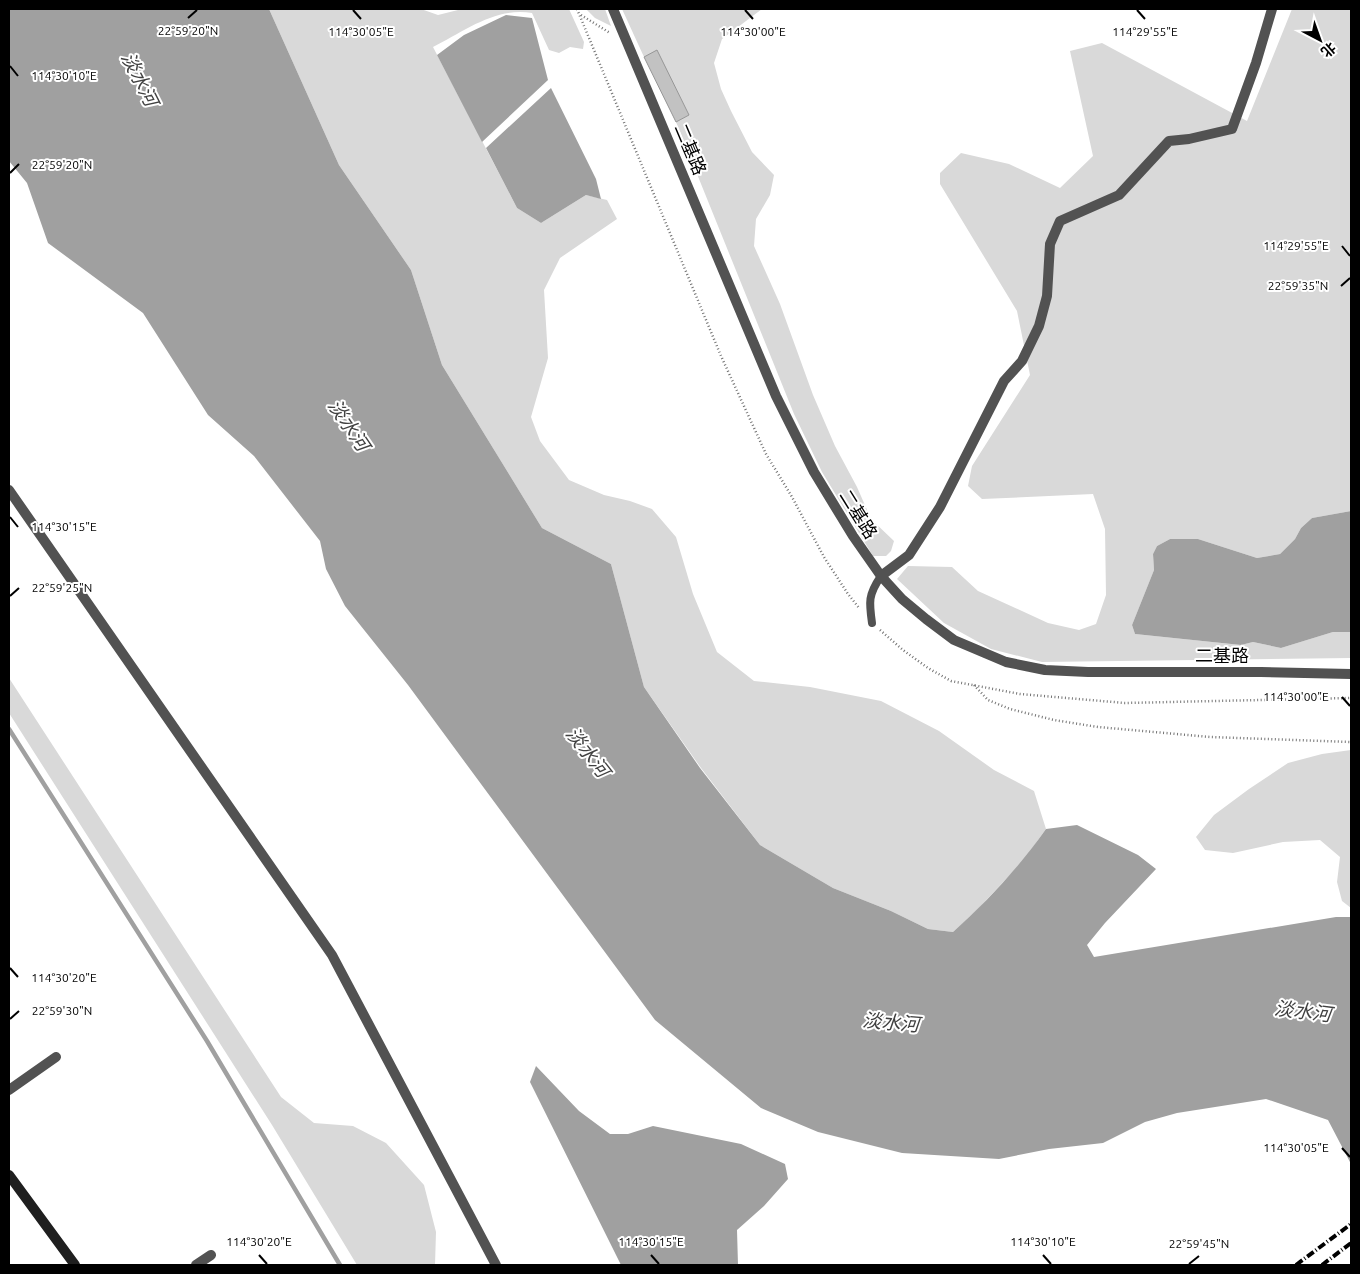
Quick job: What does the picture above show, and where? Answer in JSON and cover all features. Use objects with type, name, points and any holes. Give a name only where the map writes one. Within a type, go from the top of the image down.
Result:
[{"type":"main road","points":[[9,1175],[75,1265]]},
{"type":"street","name":"二基路","points":[[613,9],[776,396],[814,472],[853,536],[880,576],[908,604],[954,640],[1006,662],[1045,670],[1351,674]]},
{"type":"street","points":[[880,576],[909,555],[940,507],[1004,381],[1022,361],[1039,326],[1046,304],[1050,244],[1060,221],[1119,195],[1169,141],[1189,139],[1232,129],[1256,63],[1272,9]]},
{"type":"street","points":[[9,490],[332,955],[496,1265]]},
{"type":"street","points":[[9,1090],[56,1057]]},
{"type":"street","points":[[196,1265],[211,1255]]},
{"type":"lane","points":[[872,623],[870,606],[872,590],[880,576]]},
{"type":"path","points":[[577,9],[718,348],[766,454],[838,580],[872,623],[903,650],[928,668],[951,681],[1020,694],[1125,703],[1351,698]]},
{"type":"path","points":[[579,14],[628,45]]},
{"type":"path","points":[[973,684],[988,700],[1010,709],[1054,720],[1098,727],[1210,737],[1351,742]]},
{"type":"shaded area","points":[[269,9],[421,9],[438,15],[462,9],[569,9],[584,42],[583,49],[570,47],[559,53],[549,50],[532,13],[518,12],[493,17],[433,47],[517,208],[541,223],[586,195],[607,200],[617,219],[560,258],[544,290],[548,358],[531,417],[540,441],[569,480],[604,495],[630,501],[652,509],[676,537],[693,594],[717,652],[754,681],[810,687],[881,701],[939,731],[994,770],[1034,791],[1046,829],[1023,861],[976,911],[953,932],[928,929],[891,911],[833,888],[760,845],[701,768],[644,687],[611,564],[542,528],[442,365],[411,270],[339,165]]},
{"type":"shaded area","points":[[586,9],[605,9],[611,26],[595,18]]},
{"type":"shaded area","points":[[622,9],[762,9],[722,39],[714,63],[721,89],[752,152],[774,175],[770,195],[756,219],[754,246],[780,304],[813,395],[835,446],[857,487],[871,519],[894,541],[891,551],[886,556],[873,556],[822,472],[794,414],[676,122],[689,115],[657,51],[644,57]]},
{"type":"shaded area","points":[[1292,9],[1351,9],[1351,511],[1312,518],[1301,528],[1295,539],[1280,554],[1257,558],[1198,539],[1170,539],[1157,546],[1153,554],[1154,570],[1132,625],[1135,634],[1241,645],[1253,642],[1281,648],[1333,632],[1351,632],[1351,658],[1042,662],[991,649],[944,623],[897,579],[908,566],[952,567],[978,591],[1048,623],[1079,630],[1096,624],[1106,595],[1105,529],[1093,494],[982,499],[968,486],[972,466],[1030,375],[1017,311],[940,184],[940,173],[961,153],[1009,164],[1060,188],[1093,156],[1070,51],[1102,43],[1247,121]]},
{"type":"shaded area","points":[[9,678],[281,1097],[314,1123],[353,1126],[386,1143],[424,1185],[436,1232],[435,1265],[357,1265],[272,1125],[9,713]]},
{"type":"shaded area","points":[[1351,750],[1351,908],[1342,901],[1337,882],[1340,857],[1320,840],[1283,842],[1233,853],[1205,850],[1196,837],[1214,815],[1288,763],[1322,754]]},
{"type":"water","name":"淡水河","points":[[9,9],[269,9],[339,165],[411,270],[442,365],[542,528],[611,564],[644,687],[700,768],[760,845],[833,888],[891,911],[928,929],[953,932],[1003,883],[1046,829],[1077,825],[1138,855],[1156,869],[1087,945],[1094,957],[1336,917],[1351,917],[1351,1164],[1328,1120],[1266,1099],[1177,1113],[1145,1122],[1103,1143],[1049,1149],[999,1159],[902,1153],[818,1132],[761,1108],[655,1020],[408,685],[345,606],[326,569],[320,541],[254,456],[208,415],[143,313],[48,243],[27,183],[9,161]]},
{"type":"water","points":[[506,15],[532,18],[548,80],[482,142],[437,55],[464,35]]},
{"type":"water","points":[[551,88],[596,179],[601,199],[586,195],[541,223],[517,208],[486,148]]},
{"type":"water","points":[[1351,511],[1351,632],[1333,632],[1281,648],[1253,642],[1241,645],[1135,634],[1132,625],[1154,570],[1153,554],[1157,546],[1170,539],[1198,539],[1257,558],[1280,554],[1295,539],[1301,528],[1312,518]]},
{"type":"water","points":[[536,1066],[579,1111],[610,1134],[628,1134],[653,1126],[741,1144],[785,1164],[788,1179],[764,1206],[737,1230],[738,1265],[621,1265],[530,1082]]},
{"type":"building","points":[[657,50],[689,115],[676,122],[644,57]]},
{"type":"waterway","points":[[9,729],[207,1041],[340,1265]]},
{"type":"railway","points":[[1296,1265],[1351,1224]]},
{"type":"railway","points":[[1322,1265],[1351,1243]]}]
